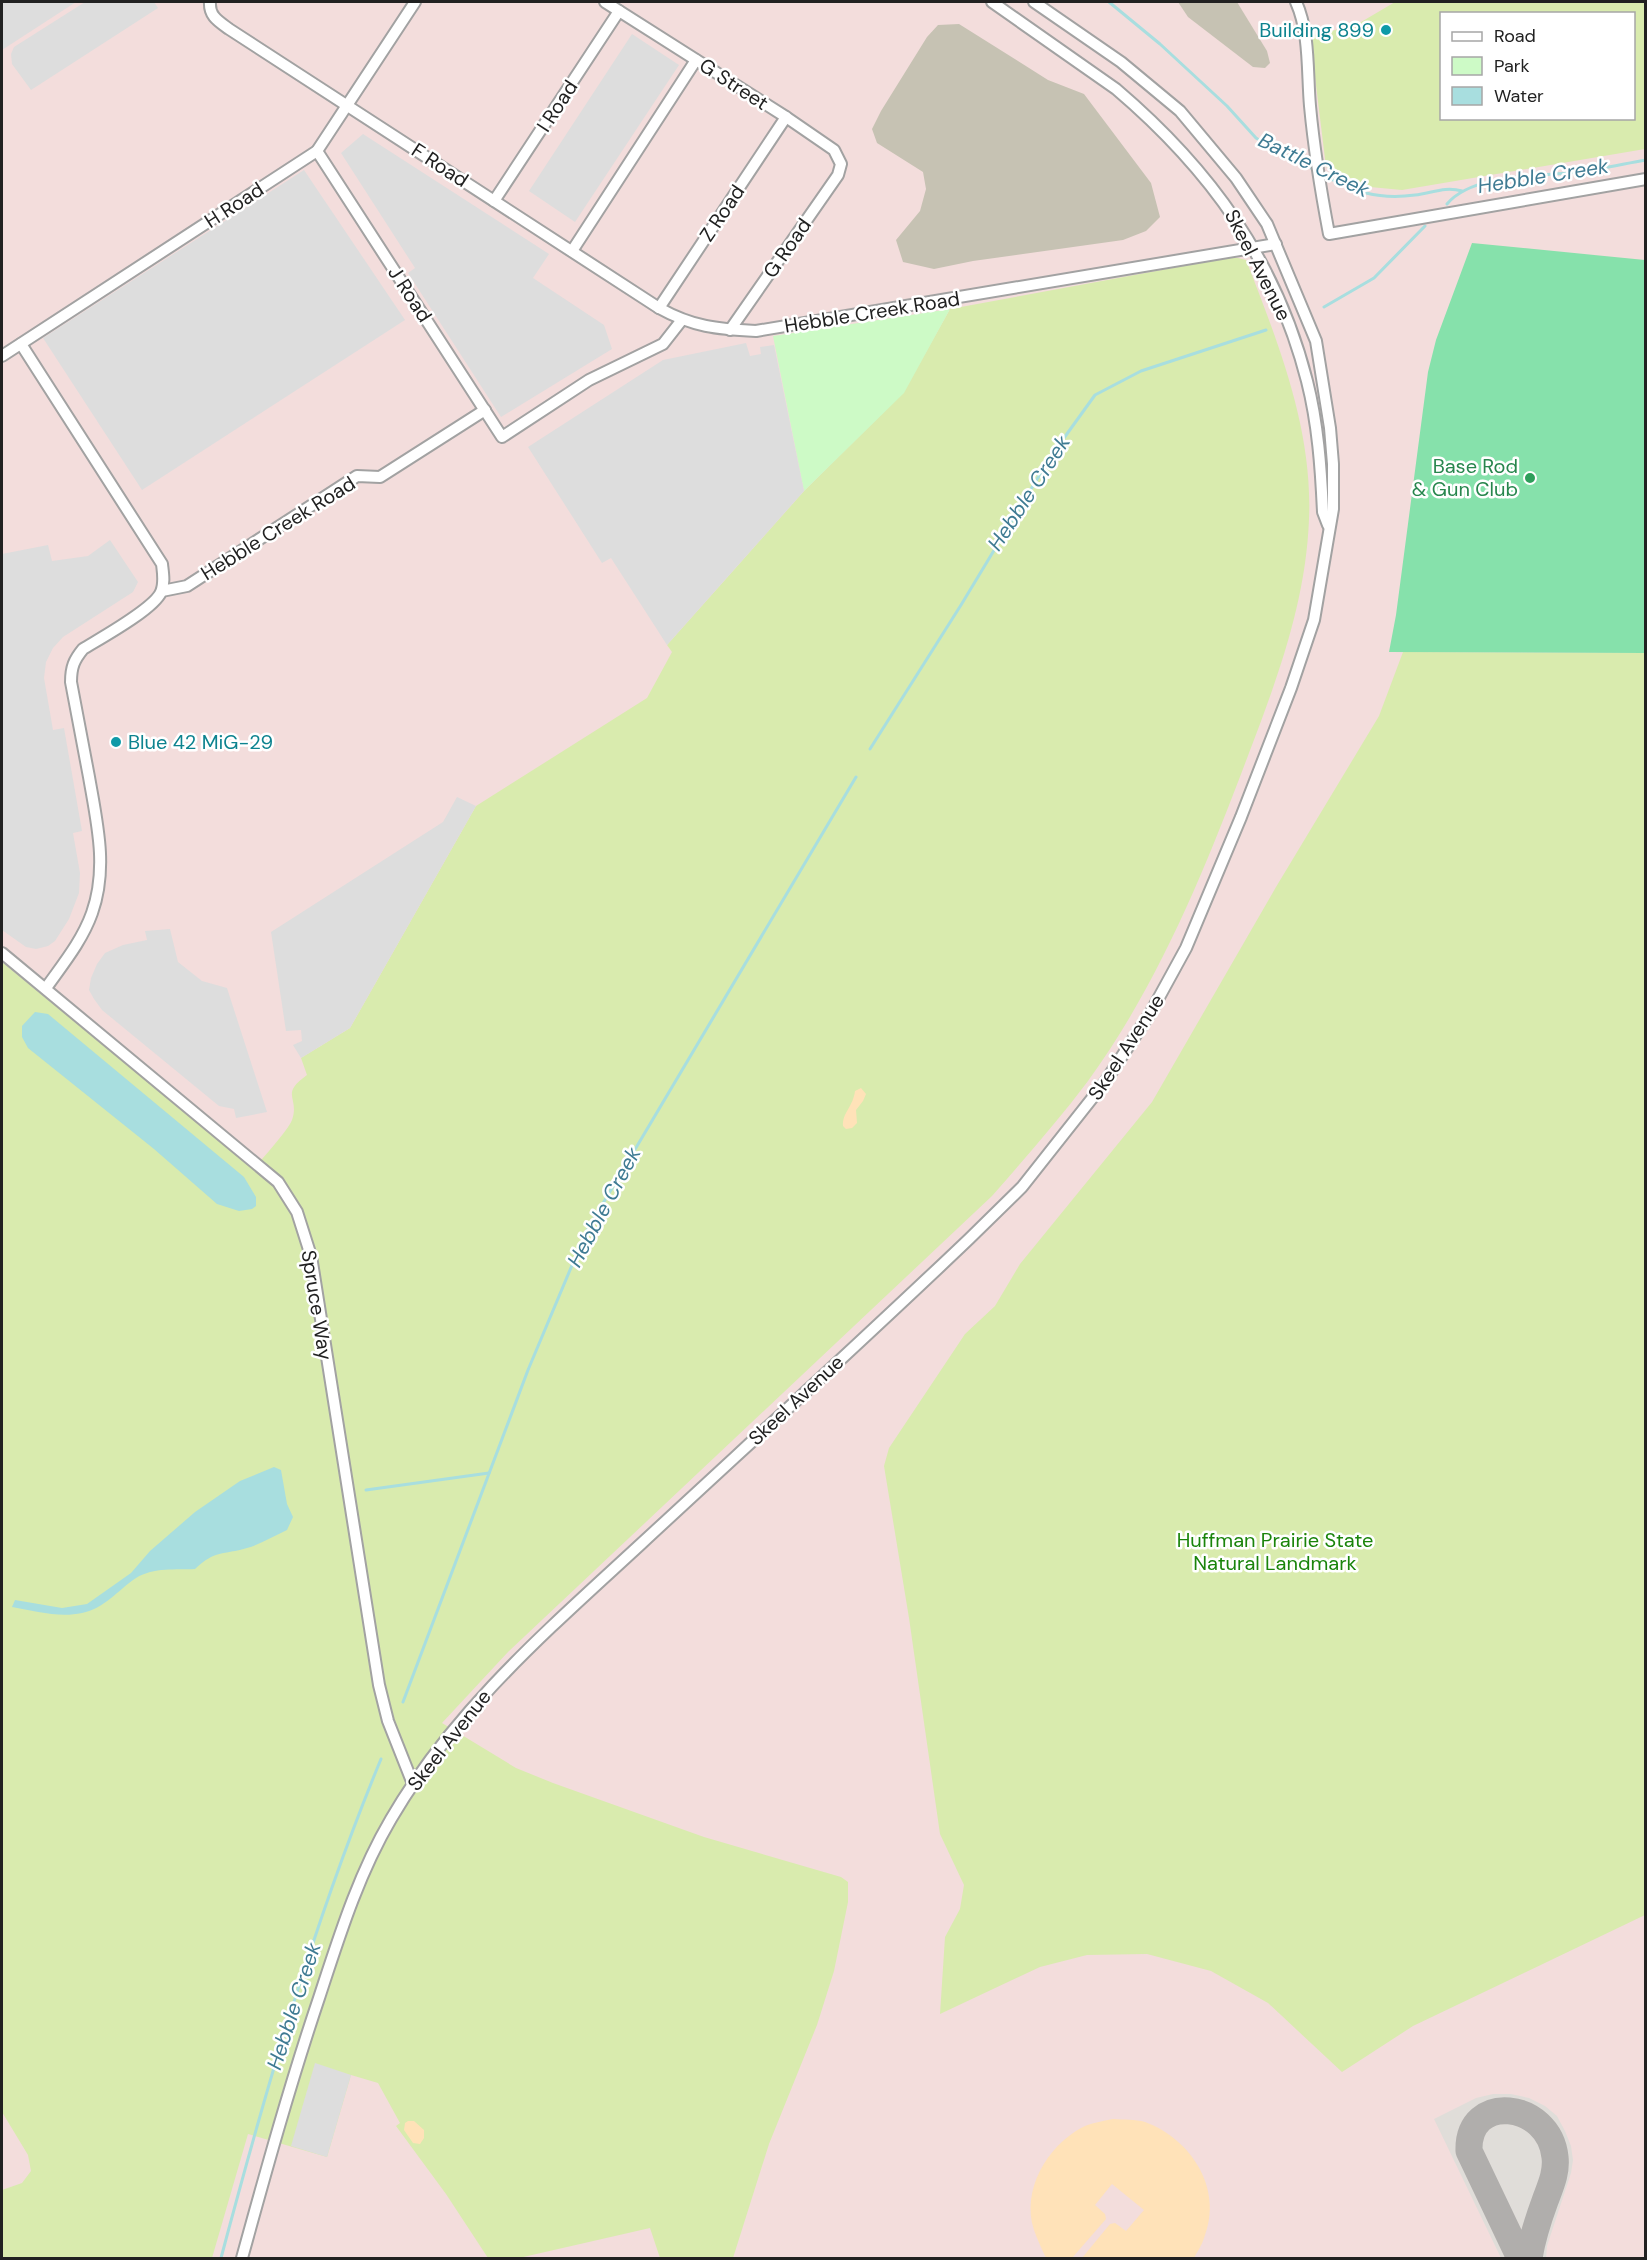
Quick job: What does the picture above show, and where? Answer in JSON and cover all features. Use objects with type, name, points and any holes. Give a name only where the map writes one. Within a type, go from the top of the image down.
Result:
[{"type":"street","name":"F Road","points":[[210,2],[210,12],[215,19],[681,321]]},
{"type":"street","name":"H Road","points":[[2,356],[317,151],[415,2]]},
{"type":"street","points":[[605,2],[619,11]]},
{"type":"street","name":"Skeel Avenue","points":[[992,2],[1116,89],[1177,145],[1228,207],[1253,247],[1290,329],[1307,382],[1318,446],[1323,512],[1329,525]]},
{"type":"street","name":"Skeel Avenue","points":[[242,2259],[292,2079],[345,1919],[357,1888],[390,1821],[413,1784],[450,1731],[528,1648],[901,1304],[1022,1187],[1105,1082],[1151,1012],[1186,948],[1234,837],[1291,688],[1314,620],[1333,509],[1330,428],[1316,341],[1267,224],[1249,196],[1180,111],[1121,62],[1034,2]]},
{"type":"street","points":[[1296,2],[1302,14],[1306,41],[1318,172],[1329,234],[1646,179]]},
{"type":"street","name":"G Street","points":[[619,11],[834,150],[841,164]]},
{"type":"street","name":"I Road","points":[[494,201],[619,11]]},
{"type":"street","points":[[572,251],[696,60]]},
{"type":"street","name":"Z Road","points":[[659,308],[786,117]]},
{"type":"street","name":"J Road","points":[[317,151],[502,437],[589,380],[663,344],[681,321]]},
{"type":"street","name":"G Road","points":[[730,330],[838,175],[841,164]]},
{"type":"street","name":"Hebble Creek Road","points":[[681,321],[706,327],[756,331],[1276,244]]},
{"type":"street","points":[[21,344],[162,564],[164,577],[162,591],[154,603],[83,649],[71,668],[71,682],[97,822],[101,855],[99,886],[92,914],[81,938],[46,988]]},
{"type":"street","name":"Hebble Creek Road","points":[[162,591],[187,586],[357,476],[380,477],[485,410]]},
{"type":"street","name":"Spruce Way","points":[[2,953],[278,1182],[297,1212],[311,1256],[379,1685],[388,1721],[413,1784]]},
{"type":"shaded area","points":[[2,2],[1645,2],[1645,2258],[2,2258]]},
{"type":"shaded area","points":[[2,2],[76,2],[2,50]]},
{"type":"shaded area","points":[[85,2],[154,2],[158,8],[31,90],[12,64],[11,54],[14,47]]},
{"type":"shaded area","points":[[1178,2],[1237,2],[1267,51],[1270,63],[1265,68],[1253,67],[1188,17]]},
{"type":"shaded area","points":[[959,24],[1048,80],[1084,94],[1151,183],[1160,217],[1146,231],[1123,240],[973,261],[934,269],[903,262],[896,240],[920,211],[926,189],[923,172],[877,143],[872,129],[927,37],[938,25]]},
{"type":"shaded area","points":[[632,34],[679,65],[575,222],[529,191]]},
{"type":"shaded area","points":[[363,134],[549,254],[533,278],[604,325],[612,349],[501,417],[408,273],[415,268],[341,153]]},
{"type":"shaded area","points":[[304,170],[405,320],[142,490],[43,338]]},
{"type":"shaded area","points":[[746,343],[750,356],[761,354],[760,347],[774,345],[804,491],[667,645],[611,558],[602,563],[528,447],[663,360]]},
{"type":"shaded area","points":[[110,540],[138,582],[133,592],[63,637],[53,648],[46,662],[44,678],[53,730],[64,728],[82,831],[73,833],[80,873],[79,893],[69,919],[55,941],[48,946],[36,949],[26,947],[2,930],[2,554],[48,545],[52,561],[88,556]]},
{"type":"shaded area","points":[[457,797],[476,806],[350,1028],[301,1058],[293,1045],[302,1041],[301,1030],[286,1031],[271,932],[443,822]]},
{"type":"shaded area","points":[[170,929],[178,962],[202,981],[227,988],[267,1112],[236,1118],[234,1109],[219,1106],[102,1010],[89,990],[97,964],[105,953],[123,945],[147,940],[145,931]]},
{"type":"shaded area","points":[[315,2063],[351,2075],[327,2157],[291,2146]]},
{"type":"shaded area","points":[[1493,2094],[1511,2094],[1529,2098],[1545,2106],[1557,2116],[1571,2146],[1573,2160],[1571,2173],[1547,2246],[1546,2258],[1501,2258],[1434,2119],[1476,2098]]},
{"type":"green space","points":[[1395,2],[1645,2],[1645,149],[1402,190],[1370,187],[1326,167],[1310,36],[1356,25]]},
{"type":"green space","name":"Base Rod & Gun Club","points":[[1472,243],[1645,260],[1645,653],[1389,652],[1396,615],[1428,372],[1436,340]]},
{"type":"green space","points":[[1227,258],[1246,260],[1291,386],[1305,452],[1309,485],[1307,549],[1289,638],[1270,696],[1216,838],[1159,964],[1114,1043],[1088,1081],[992,1196],[508,1652],[442,1723],[516,1768],[553,1783],[704,1837],[841,1877],[848,1882],[848,1902],[834,1971],[817,2025],[769,2144],[733,2258],[660,2258],[650,2228],[519,2258],[488,2258],[446,2194],[396,2126],[400,2123],[378,2083],[351,2075],[327,2157],[248,2134],[212,2258],[2,2258],[2,2190],[22,2183],[31,2171],[28,2155],[2,2112],[2,962],[254,1169],[292,1120],[294,1106],[292,1092],[294,1087],[307,1075],[301,1058],[350,1028],[476,806],[647,698],[672,652],[667,645],[804,491],[903,393],[950,309]]},
{"type":"green space","points":[[950,309],[904,393],[804,491],[773,336]]},
{"type":"green space","name":"Huffman Prairie State Natural Landmark","points":[[1403,652],[1645,653],[1645,1915],[1413,2026],[1342,2072],[1268,2003],[1211,1971],[1147,1954],[1087,1955],[1040,1967],[940,2014],[945,1937],[960,1909],[964,1885],[940,1834],[909,1618],[884,1466],[889,1448],[965,1334],[995,1306],[1020,1264],[1152,1102],[1276,887],[1379,716]]},
{"type":"sand","points":[[861,1088],[866,1094],[856,1110],[857,1123],[852,1128],[846,1129],[843,1126],[844,1117],[855,1091]]},
{"type":"sand","points":[[1113,2119],[1141,2121],[1162,2130],[1189,2153],[1199,2168],[1210,2202],[1209,2220],[1203,2241],[1194,2258],[1082,2258],[1110,2224],[1115,2223],[1126,2231],[1144,2210],[1112,2184],[1095,2205],[1105,2214],[1106,2219],[1072,2258],[1047,2258],[1045,2256],[1034,2230],[1031,2215],[1034,2185],[1040,2171],[1057,2146],[1069,2136],[1088,2125]]},
{"type":"sand","points":[[414,2121],[424,2130],[424,2138],[420,2144],[413,2143],[404,2130],[405,2123]]},
{"type":"water","points":[[35,1012],[48,1014],[244,1177],[256,1197],[256,1206],[239,1211],[217,1204],[154,1149],[28,1048],[22,1037],[22,1026]]},
{"type":"water","points":[[274,1467],[281,1470],[287,1504],[293,1517],[287,1530],[252,1546],[214,1556],[195,1569],[165,1570],[143,1574],[90,1611],[56,1614],[12,1607],[15,1600],[62,1608],[87,1604],[131,1573],[150,1551],[195,1512],[240,1481]]},
{"type":"waterway","name":"Battle Creek","points":[[1109,2],[1160,44],[1227,106],[1256,138],[1315,170]]},
{"type":"waterway","name":"Hebble Creek","points":[[1447,204],[1458,194],[1473,187],[1507,178],[1577,172],[1646,160]]},
{"type":"waterway","name":"Battle Creek","points":[[1320,173],[1355,190],[1377,195],[1415,195],[1450,189],[1462,191]]},
{"type":"waterway","name":"Hebble Creek","points":[[1324,307],[1374,278],[1425,226]]},
{"type":"waterway","name":"Hebble Creek","points":[[870,749],[1051,456],[1095,395],[1141,371],[1266,330]]},
{"type":"waterway","name":"Hebble Creek","points":[[403,1702],[528,1370],[586,1232],[856,777]]},
{"type":"waterway","points":[[366,1490],[489,1473]]},
{"type":"waterway","name":"Hebble Creek","points":[[221,2258],[293,2006],[334,1882],[381,1759]]},
{"type":"taxiway","points":[[1520,2258],[1469,2151],[1472,2132],[1481,2119],[1494,2112],[1509,2111],[1525,2115],[1539,2124],[1550,2138],[1555,2157],[1553,2180],[1529,2258]]},
{"type":"place","name":"Building 899","points":[[1386,30]]},
{"type":"place","name":"Base Rod & Gun Club","points":[[1530,478]]},
{"type":"place","name":"Blue 42 MiG-29","points":[[116,742]]}]
